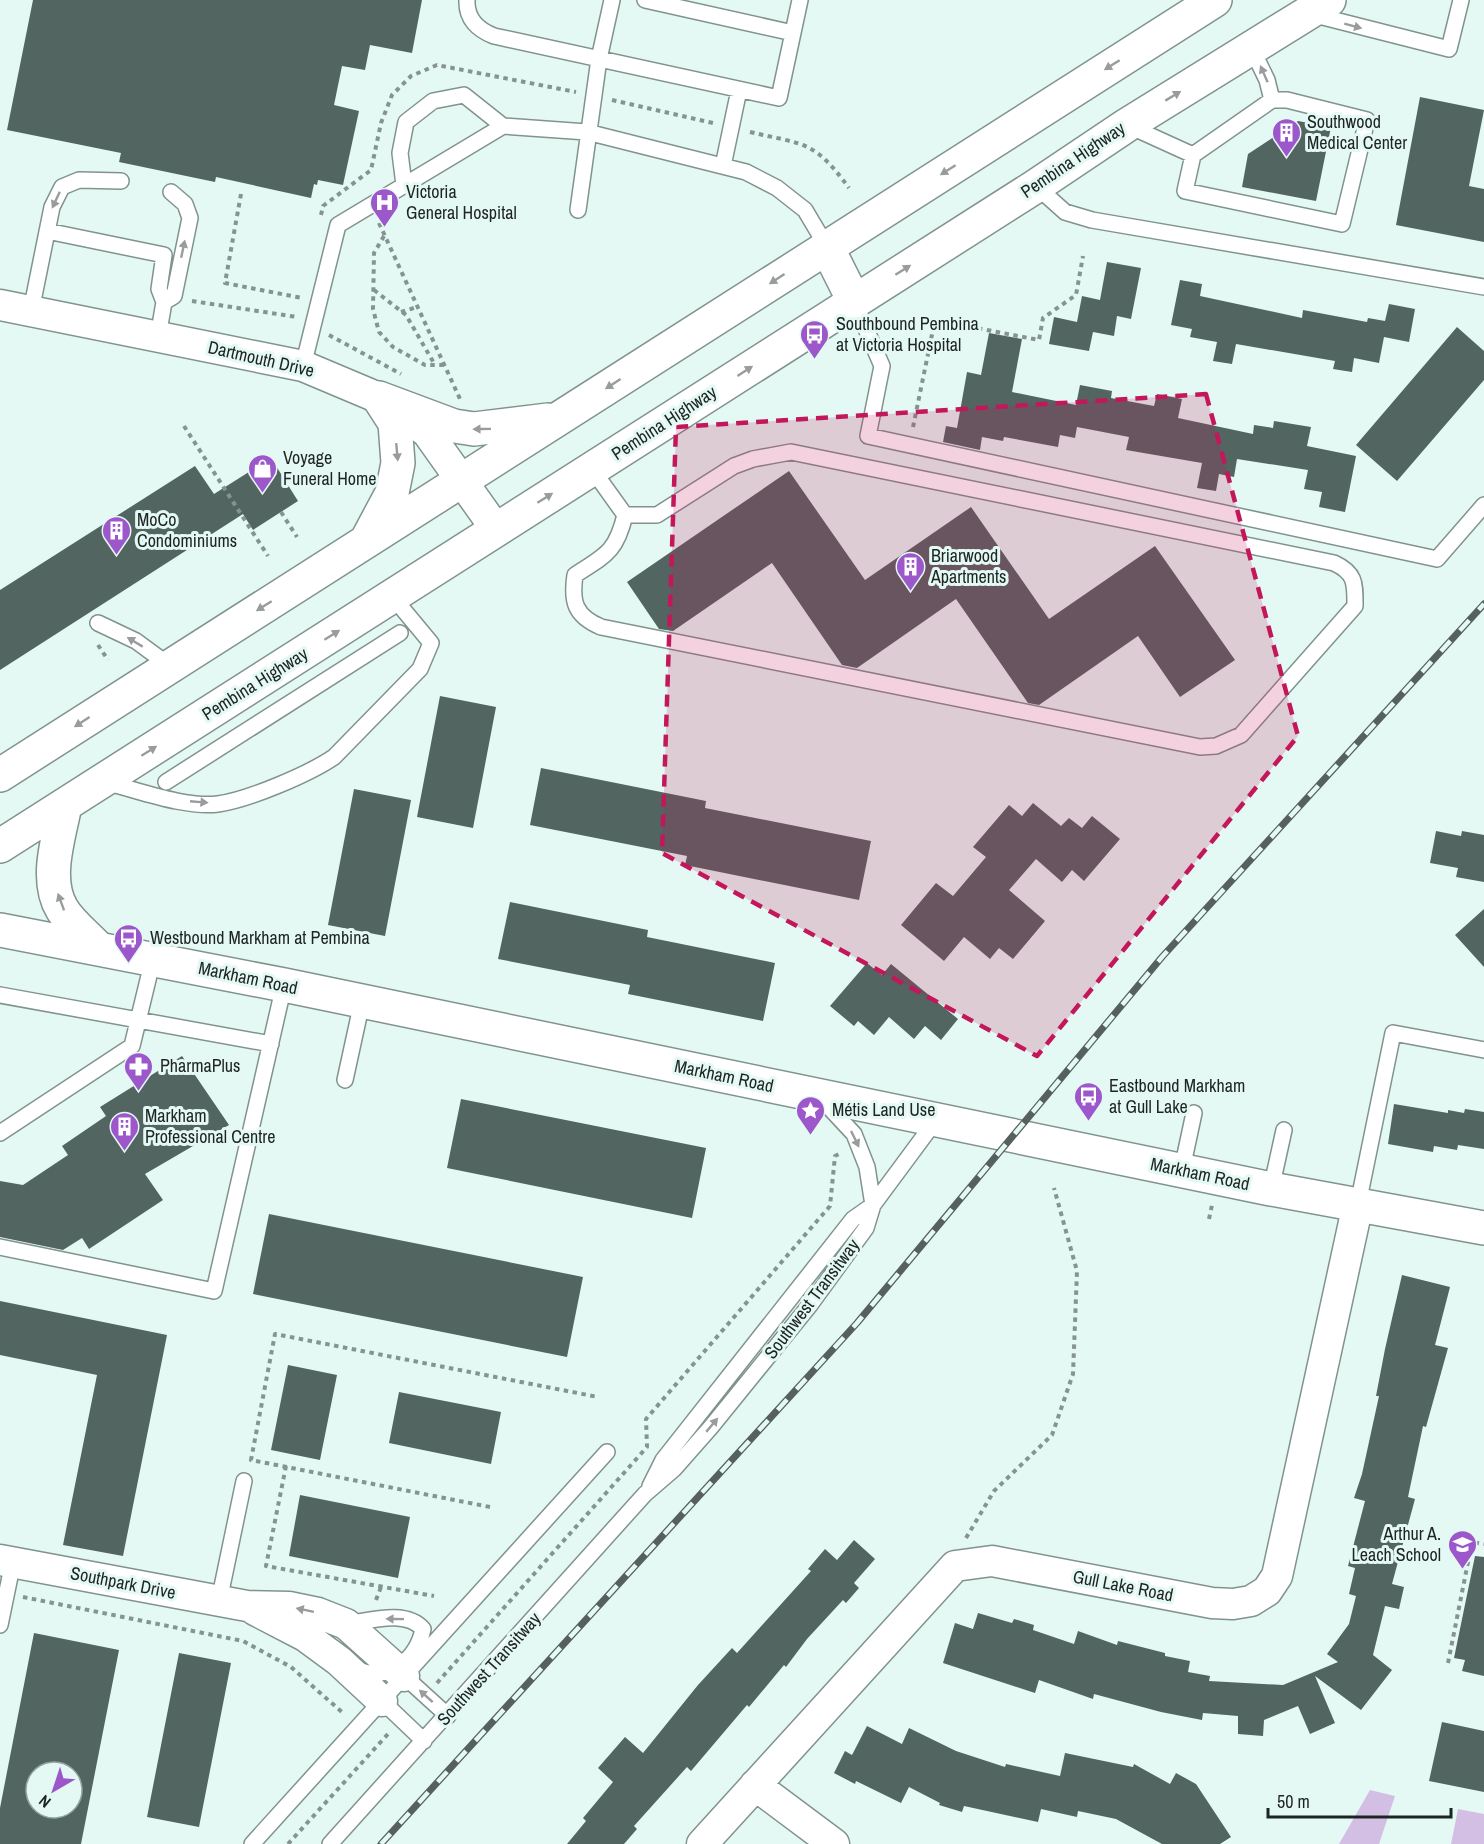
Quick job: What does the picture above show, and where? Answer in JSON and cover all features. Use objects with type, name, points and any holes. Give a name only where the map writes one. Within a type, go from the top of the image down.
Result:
[{"type":"main road","points":[[0,775],[1215,0]]},
{"type":"main road","name":"Pembina Highway","points":[[0,846],[1036,186],[1126,125],[1318,7]]},
{"type":"main road","points":[[827,247],[854,301]]},
{"type":"main road","points":[[379,398],[454,426],[474,429],[560,418]]},
{"type":"main road","points":[[366,541],[392,493],[398,464],[395,423],[379,398]]},
{"type":"main road","points":[[65,805],[54,862],[54,881],[62,909],[97,947]]},
{"type":"main road","name":"Markham Road","points":[[0,930],[284,985],[1271,1189],[1484,1228]]},
{"type":"street","name":"Dartmouth Drive","points":[[0,305],[303,366],[379,398],[427,432],[496,529]]},
{"type":"street","name":"Gull Lake Road","points":[[702,1844],[956,1566],[992,1561],[1212,1603],[1251,1601],[1266,1591],[1277,1576],[1358,1204]]},
{"type":"street","name":"Southpark Drive","points":[[6,1561],[233,1604],[290,1607],[318,1613],[346,1624],[400,1672]]},
{"type":"street","name":"Southpark Drive","points":[[233,1604],[305,1636],[339,1661],[382,1701]]},
{"type":"street","points":[[755,1785],[834,1844]]},
{"type":"lane","points":[[467,0],[470,16],[484,32],[779,98],[800,0]]},
{"type":"lane","points":[[578,210],[587,132],[612,0]]},
{"type":"lane","points":[[645,0],[793,33]]},
{"type":"lane","points":[[1318,7],[1398,38],[1449,49],[1461,0]]},
{"type":"lane","points":[[1252,49],[1267,80],[1272,100]]},
{"type":"lane","points":[[723,166],[740,90]]},
{"type":"lane","points":[[405,185],[400,153],[406,122],[433,101],[465,95],[503,126],[587,132],[746,172],[777,188],[805,210],[827,247]]},
{"type":"lane","points":[[1272,100],[1287,100],[1367,120],[1342,224],[1185,191],[1193,155],[1272,100]]},
{"type":"lane","points":[[1126,125],[1193,155]]},
{"type":"lane","points":[[303,366],[338,225],[503,126]]},
{"type":"lane","points":[[31,311],[52,207],[62,187],[79,180],[121,181]]},
{"type":"lane","points":[[1036,186],[1065,212],[1092,220],[1484,287]]},
{"type":"lane","points":[[158,337],[190,218],[185,204],[171,192]]},
{"type":"lane","points":[[47,231],[164,255],[159,289],[169,299]]},
{"type":"lane","points":[[854,301],[882,366],[868,436],[1437,559],[1484,505]]},
{"type":"lane","points":[[592,469],[625,515],[619,539],[604,556],[575,575],[572,592],[578,610],[587,621],[601,627],[1200,747],[1216,746],[1241,735],[1355,606],[1353,579],[1348,569],[1334,562],[792,452],[753,459],[734,466],[657,515],[625,515]]},
{"type":"lane","points":[[101,782],[176,800],[217,804],[251,794],[319,767],[334,757],[420,669],[431,643],[392,596]]},
{"type":"lane","points":[[98,623],[136,641],[170,666]]},
{"type":"lane","points":[[166,782],[400,633]]},
{"type":"lane","points":[[0,1133],[132,1046],[153,959]]},
{"type":"lane","points":[[0,1247],[214,1291],[284,985]]},
{"type":"lane","points":[[0,995],[271,1044]]},
{"type":"lane","points":[[345,1080],[362,1002]]},
{"type":"lane","points":[[1358,1204],[1393,1033],[1484,1050]]},
{"type":"lane","points":[[817,1095],[854,1134],[867,1167],[873,1205]]},
{"type":"lane","points":[[1182,1169],[1194,1113]]},
{"type":"lane","name":"Southwest Transitway","points":[[330,1844],[448,1716],[645,1494],[674,1469],[711,1427],[810,1305],[866,1228],[873,1205],[936,1120]]},
{"type":"lane","points":[[1271,1189],[1284,1130]]},
{"type":"lane","points":[[339,1661],[370,1675],[400,1672],[607,1452]]},
{"type":"lane","points":[[233,1604],[244,1481]]},
{"type":"lane","points":[[0,1625],[6,1594],[6,1561]]},
{"type":"lane","points":[[252,1844],[382,1701],[421,1639],[423,1629],[417,1622],[398,1618],[346,1624]]},
{"type":"lane","name":"Southpark Drive","points":[[400,1672],[448,1716]]},
{"type":"lane","name":"Southpark Drive","points":[[382,1701],[424,1741]]},
{"type":"path","points":[[241,194],[225,283],[306,298],[304,308]]},
{"type":"path","points":[[321,218],[323,206]]},
{"type":"path","points":[[380,226],[461,401]]},
{"type":"path","points":[[384,235],[374,253],[373,309],[379,332],[393,347],[425,365],[445,365]]},
{"type":"path","points":[[910,445],[935,320],[1039,340],[1043,318],[1076,296],[1083,256]]},
{"type":"path","points":[[374,290],[406,315],[435,365]]},
{"type":"path","points":[[169,299],[253,308],[302,318]]},
{"type":"path","points":[[400,312],[417,307]]},
{"type":"path","points":[[184,426],[268,556]]},
{"type":"path","points":[[281,512],[297,537]]},
{"type":"path","points":[[98,645],[108,660]]},
{"type":"path","points":[[960,1546],[994,1491],[1052,1436],[1072,1374],[1077,1271],[1054,1188]]},
{"type":"path","points":[[490,1507],[251,1460],[275,1334],[598,1397]]},
{"type":"path","points":[[286,1466],[266,1566],[434,1596]]},
{"type":"path","points":[[1449,1663],[1472,1542],[1484,1544]]},
{"type":"path","points":[[6,1594],[243,1641],[291,1667],[377,1745],[288,1844]]},
{"type":"highlighted area","points":[[1206,394],[1298,736],[1037,1056],[662,853],[676,427]]},
{"type":"shaded area","points":[[1370,1790],[1395,1796],[1379,1844],[1339,1844]]},
{"type":"shaded area","points":[[1458,1809],[1484,1814],[1484,1844],[1451,1844]]},
{"type":"building","points":[[33,0],[422,0],[412,53],[370,45],[365,70],[342,66],[334,105],[359,111],[343,185],[318,180],[317,185],[314,184],[311,198],[216,177],[215,182],[119,162],[121,153],[7,130]]},
{"type":"building","points":[[1420,97],[1484,110],[1469,186],[1484,189],[1484,242],[1396,225]]},
{"type":"building","name":"Southwood Medical Center","points":[[1298,121],[1331,127],[1316,201],[1242,187],[1248,154]]},
{"type":"building","points":[[1107,262],[1141,268],[1131,319],[1117,316],[1114,336],[1093,332],[1089,351],[1049,344],[1054,317],[1077,322],[1082,296],[1100,300]]},
{"type":"building","points":[[1180,280],[1202,284],[1200,296],[1302,318],[1303,310],[1367,322],[1368,318],[1385,321],[1389,304],[1415,309],[1409,342],[1384,337],[1379,363],[1354,358],[1352,372],[1333,369],[1335,361],[1236,344],[1232,364],[1213,361],[1217,342],[1190,337],[1192,329],[1171,325]]},
{"type":"building","points":[[1457,327],[1484,351],[1484,380],[1397,481],[1356,445]]},
{"type":"building","points":[[989,333],[1022,339],[1012,392],[1076,405],[1080,385],[1112,391],[1111,398],[1154,406],[1157,394],[1182,399],[1178,418],[1253,434],[1254,425],[1273,428],[1274,421],[1311,427],[1307,446],[1356,456],[1345,512],[1319,507],[1322,492],[1304,489],[1308,470],[1237,459],[1234,477],[1219,474],[1216,491],[1197,488],[1202,463],[1126,450],[1129,437],[1077,427],[1075,438],[1060,435],[1058,447],[1004,437],[1003,441],[982,437],[980,450],[943,442],[946,426],[957,428],[967,372],[981,375]]},
{"type":"building","name":"MoCo Condominiums","points":[[271,458],[298,501],[253,530],[243,514],[0,670],[0,590],[195,466],[214,494]]},
{"type":"building","name":"Briarwood Apartments","points":[[789,471],[865,580],[971,507],[1049,619],[1155,546],[1235,660],[1180,697],[1138,636],[1039,705],[1028,703],[956,599],[857,668],[842,665],[772,563],[673,631],[659,629],[627,582]]},
{"type":"building","points":[[440,696],[496,707],[473,828],[417,817]]},
{"type":"building","points":[[541,768],[706,801],[705,808],[871,841],[859,900],[685,865],[687,856],[530,825]]},
{"type":"building","points":[[354,789],[411,800],[385,936],[328,925]]},
{"type":"building","points":[[1033,803],[1061,826],[1069,818],[1082,828],[1092,816],[1120,839],[1084,881],[1072,870],[1062,882],[1036,859],[1009,890],[1045,921],[1013,959],[999,948],[990,959],[964,937],[944,961],[901,925],[936,883],[953,896],[986,857],[973,847],[1009,805],[1022,816]]},
{"type":"building","points":[[1436,831],[1461,836],[1462,831],[1484,835],[1484,882],[1456,877],[1458,868],[1430,863]]},
{"type":"building","points":[[510,902],[648,930],[647,937],[775,963],[763,1021],[628,994],[630,985],[498,959]]},
{"type":"building","points":[[1484,909],[1484,967],[1455,935]]},
{"type":"building","points":[[867,963],[882,975],[891,964],[958,1019],[941,1040],[925,1026],[914,1039],[889,1017],[874,1035],[858,1021],[854,1026],[830,1006]]},
{"type":"building","name":"Markham Professional Centre","points":[[182,1056],[229,1125],[145,1174],[163,1200],[89,1249],[82,1238],[63,1250],[0,1237],[0,1181],[23,1185],[68,1155],[62,1146],[106,1116],[100,1107]]},
{"type":"building","points":[[461,1099],[706,1148],[692,1218],[447,1168]]},
{"type":"building","points":[[1394,1104],[1448,1113],[1448,1110],[1464,1113],[1465,1109],[1484,1112],[1484,1149],[1458,1145],[1457,1150],[1434,1146],[1433,1152],[1388,1144]]},
{"type":"building","points":[[269,1214],[583,1277],[567,1357],[253,1294]]},
{"type":"building","points":[[1402,1275],[1450,1287],[1435,1345],[1448,1348],[1426,1427],[1423,1426],[1408,1497],[1415,1499],[1392,1584],[1404,1587],[1399,1609],[1385,1606],[1373,1655],[1392,1670],[1361,1710],[1315,1676],[1335,1723],[1310,1734],[1298,1706],[1264,1720],[1263,1736],[1238,1734],[1238,1716],[1203,1713],[1202,1720],[1161,1712],[1094,1694],[1093,1699],[1039,1680],[1035,1693],[943,1663],[955,1623],[973,1629],[978,1613],[1012,1623],[1014,1619],[1034,1625],[1033,1630],[1074,1644],[1078,1631],[1117,1645],[1118,1641],[1165,1653],[1165,1656],[1190,1661],[1188,1672],[1210,1676],[1209,1681],[1283,1685],[1338,1662],[1327,1654],[1349,1624],[1356,1596],[1349,1594],[1355,1568],[1348,1566],[1365,1501],[1354,1498],[1362,1474],[1379,1396],[1376,1396]]},
{"type":"building","points":[[0,1301],[167,1335],[123,1556],[63,1545],[97,1375],[0,1355]]},
{"type":"building","points":[[288,1365],[337,1375],[320,1460],[271,1450]]},
{"type":"building","points":[[399,1392],[501,1412],[491,1464],[389,1443]]},
{"type":"building","points":[[300,1495],[410,1517],[398,1578],[289,1556]]},
{"type":"building","points":[[854,1540],[875,1559],[854,1583],[859,1588],[846,1603],[843,1600],[807,1639],[786,1667],[784,1665],[749,1707],[747,1705],[691,1771],[687,1767],[634,1826],[637,1829],[624,1844],[567,1844],[586,1821],[583,1818],[613,1782],[598,1768],[625,1737],[643,1753],[698,1685],[732,1648],[737,1653],[811,1571],[808,1569],[825,1549],[837,1560]]},
{"type":"building","points":[[1475,1556],[1484,1557],[1484,1676],[1462,1671],[1465,1660],[1454,1658]]},
{"type":"building","points":[[34,1633],[119,1650],[81,1844],[0,1844],[0,1808]]},
{"type":"building","points":[[179,1653],[231,1663],[199,1827],[147,1817]]},
{"type":"building","points":[[1442,1722],[1484,1731],[1484,1792],[1429,1781]]},
{"type":"building","points":[[867,1726],[902,1744],[909,1728],[956,1751],[1005,1767],[1006,1764],[1060,1776],[1065,1753],[1133,1767],[1134,1764],[1170,1784],[1176,1773],[1196,1784],[1231,1837],[1220,1844],[1162,1844],[1116,1819],[1078,1811],[1077,1817],[1041,1809],[1038,1822],[964,1806],[962,1812],[939,1805],[940,1803],[909,1787],[901,1803],[834,1773],[845,1751],[852,1755]]},
{"type":"railway","points":[[381,1844],[857,1323],[1162,957],[1484,604]]},
{"type":"place","name":"Southwood Medical Center","points":[[1286,158]]},
{"type":"place","name":"Victoria General Hospital","points":[[385,228]]},
{"type":"place","name":"Southbound Pembina at Victoria Hospital","points":[[815,360]]},
{"type":"place","name":"Voyage Funeral Home","points":[[262,494]]},
{"type":"place","name":"MoCo Condominiums","points":[[116,556]]},
{"type":"place","name":"Briarwood Apartments","points":[[910,592]]},
{"type":"place","name":"Westbound Markham at Pembina","points":[[129,964]]},
{"type":"place","name":"PharmaPlus","points":[[139,1092]]},
{"type":"place","name":"Eastbound Markham at Gull Lake","points":[[1088,1122]]},
{"type":"place","name":"Métis Land Use","points":[[811,1136]]},
{"type":"place","name":"Markham Professional Centre","points":[[124,1152]]},
{"type":"place","name":"Arthur A. Leach School","points":[[1462,1570]]}]
